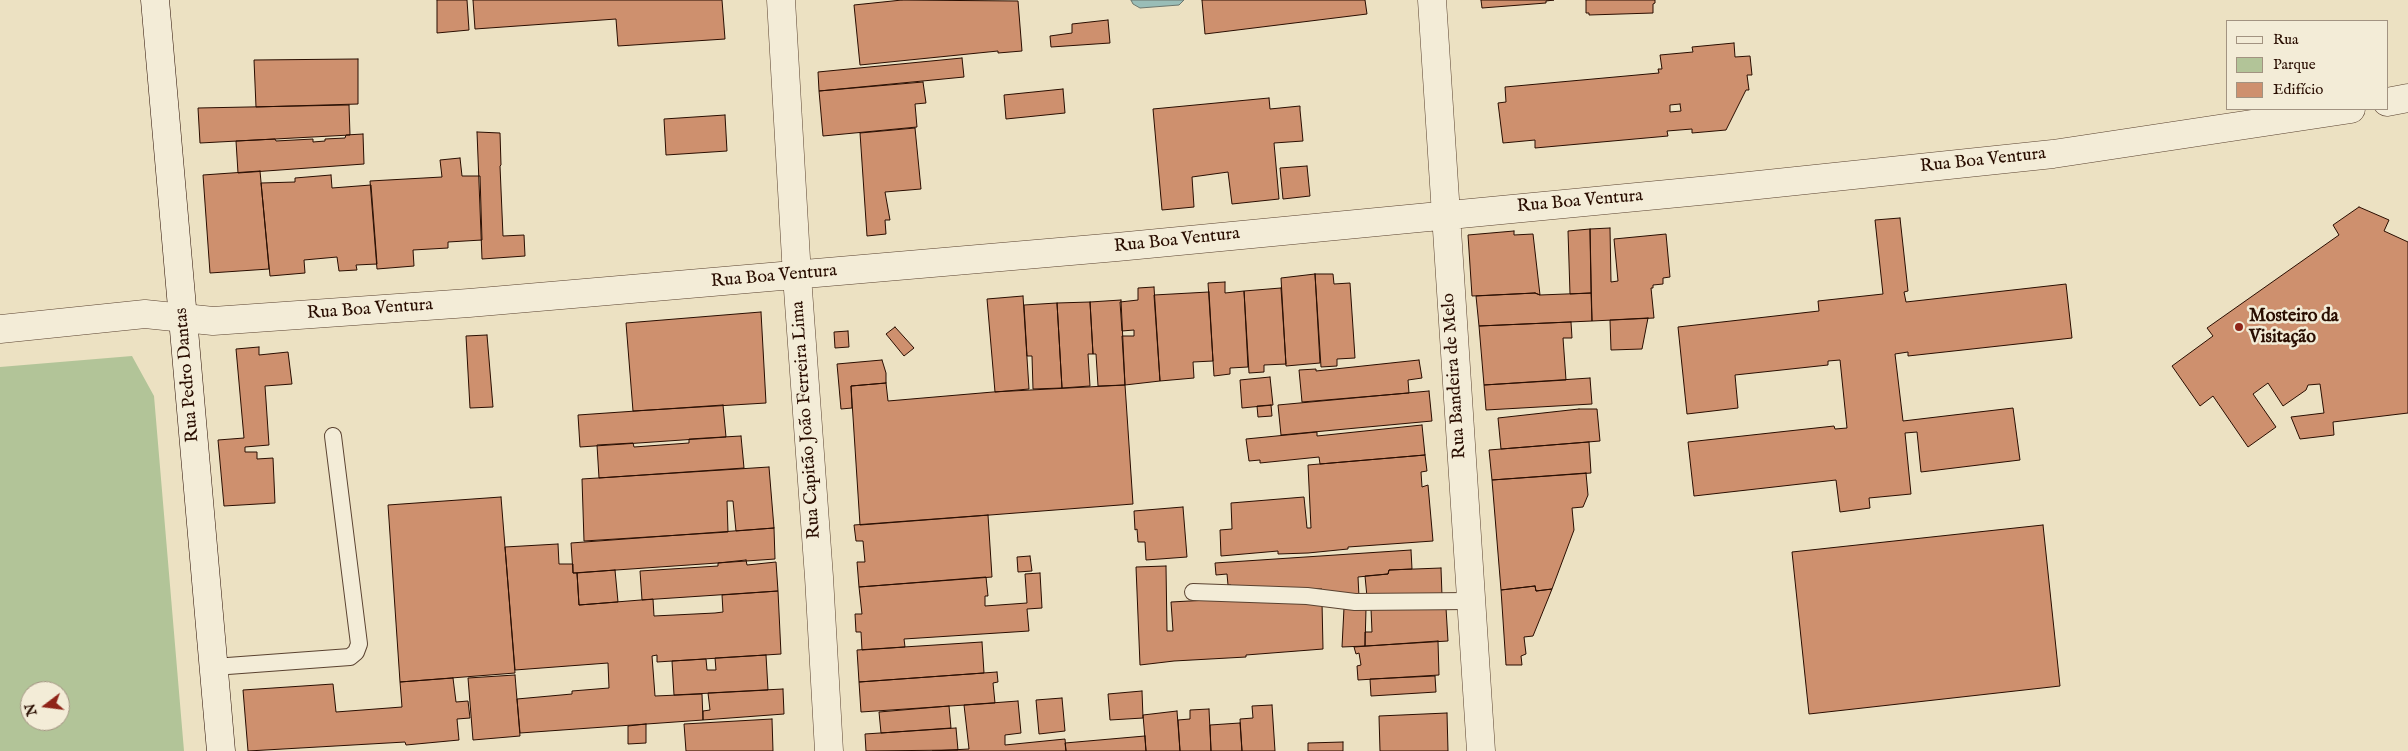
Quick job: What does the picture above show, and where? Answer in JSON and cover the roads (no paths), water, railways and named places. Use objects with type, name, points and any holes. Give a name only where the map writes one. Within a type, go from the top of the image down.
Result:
[{"type":"street","name":"Rua Pedro Dantas","points":[[155,0],[221,751]]},
{"type":"street","name":"Rua Capitão João Ferreira Lima","points":[[781,0],[797,276],[819,577],[829,751]]},
{"type":"street","name":"Rua Bandeira de Melo","points":[[1432,0],[1444,214],[1480,751]]},
{"type":"street","points":[[2388,102],[2408,98]]},
{"type":"street","name":"Rua Boa Ventura","points":[[0,329],[145,314],[213,321],[797,276],[1720,189],[2053,154],[2344,110]]},
{"type":"lane","points":[[214,667],[350,657],[356,652],[359,644],[333,436]]},
{"type":"lane","points":[[1193,592],[1307,596],[1355,602],[1470,601]]},
{"type":"water","points":[[1131,0],[1184,0],[1179,5],[1140,8],[1133,4]]},
{"type":"place","name":"Mosteiro da Visitação","points":[[2239,327]]}]
